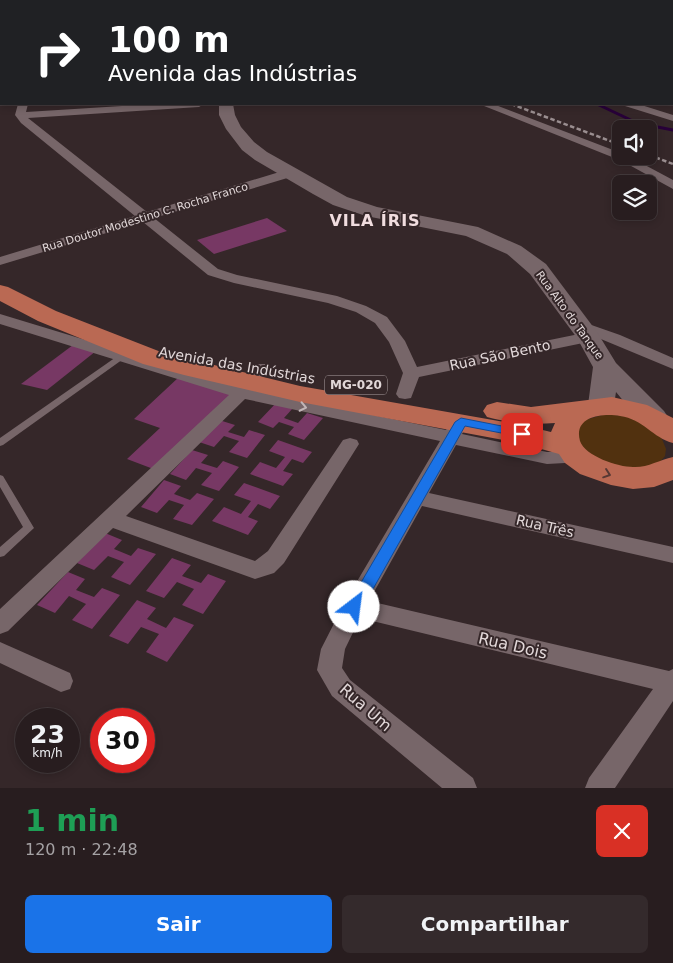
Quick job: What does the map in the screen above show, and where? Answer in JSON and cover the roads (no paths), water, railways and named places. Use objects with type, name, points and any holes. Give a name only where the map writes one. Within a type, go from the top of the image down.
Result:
[{"type":"highway","name":"Avenida das Indústrias","points":[[0,292],[47,316],[138,357],[251,381],[456,430],[522,434],[572,452]]},
{"type":"highway","name":"Avenida das Indústrias","points":[[251,381],[408,383],[474,408],[531,416],[590,408]]},
{"type":"highway","name":"MG-020","points":[[590,408],[628,408],[668,429]]},
{"type":"highway","points":[[572,452],[564,433],[568,420],[590,408]]},
{"type":"highway","name":"MG-020","points":[[572,452],[594,469],[618,478],[643,479],[671,470]]},
{"type":"main road","name":"Rua Alto do Tanque","points":[[226,105],[227,115],[234,129],[261,156],[319,190],[357,206],[397,218],[470,231],[514,250],[538,269],[584,331],[606,367],[668,429]]},
{"type":"main road","name":"Rua Alto do Tanque","points":[[590,408],[606,367]]},
{"type":"street","points":[[159,105],[21,109],[25,121],[59,150],[213,272],[234,279],[332,299],[361,309],[381,320],[397,341],[408,383]]},
{"type":"street","points":[[487,105],[626,159],[673,185]]},
{"type":"street","points":[[632,105],[673,118]]},
{"type":"street","name":"Rua Doutor Modestino C. Rocha Franco","points":[[0,261],[290,173]]},
{"type":"street","points":[[0,319],[138,357]]},
{"type":"street","points":[[584,331],[614,338],[673,364]]},
{"type":"street","name":"Rua São Bento","points":[[408,383],[584,331]]},
{"type":"street","points":[[251,381],[111,519],[254,570],[261,569],[276,557],[350,444]]},
{"type":"street","name":"Rua Um","points":[[456,430],[354,607],[333,649],[329,670],[341,688],[462,788]]},
{"type":"street","name":"Rua Três","points":[[418,498],[673,555]]},
{"type":"street","points":[[0,624],[118,512]]},
{"type":"street","name":"Rua Dois","points":[[354,607],[672,681]]},
{"type":"street","points":[[0,652],[61,681]]},
{"type":"street","points":[[599,788],[672,681]]},
{"type":"lane","points":[[0,443],[138,357]]},
{"type":"lane","points":[[0,478],[29,528],[0,553]]},
{"type":"waterway","points":[[599,105],[637,123],[673,130]]},
{"type":"railway","points":[[514,105],[612,142]]},
{"type":"railway","points":[[657,158],[673,164]]},
{"type":"district","name":"VILA ÍRIS","points":[[375,220]]}]
